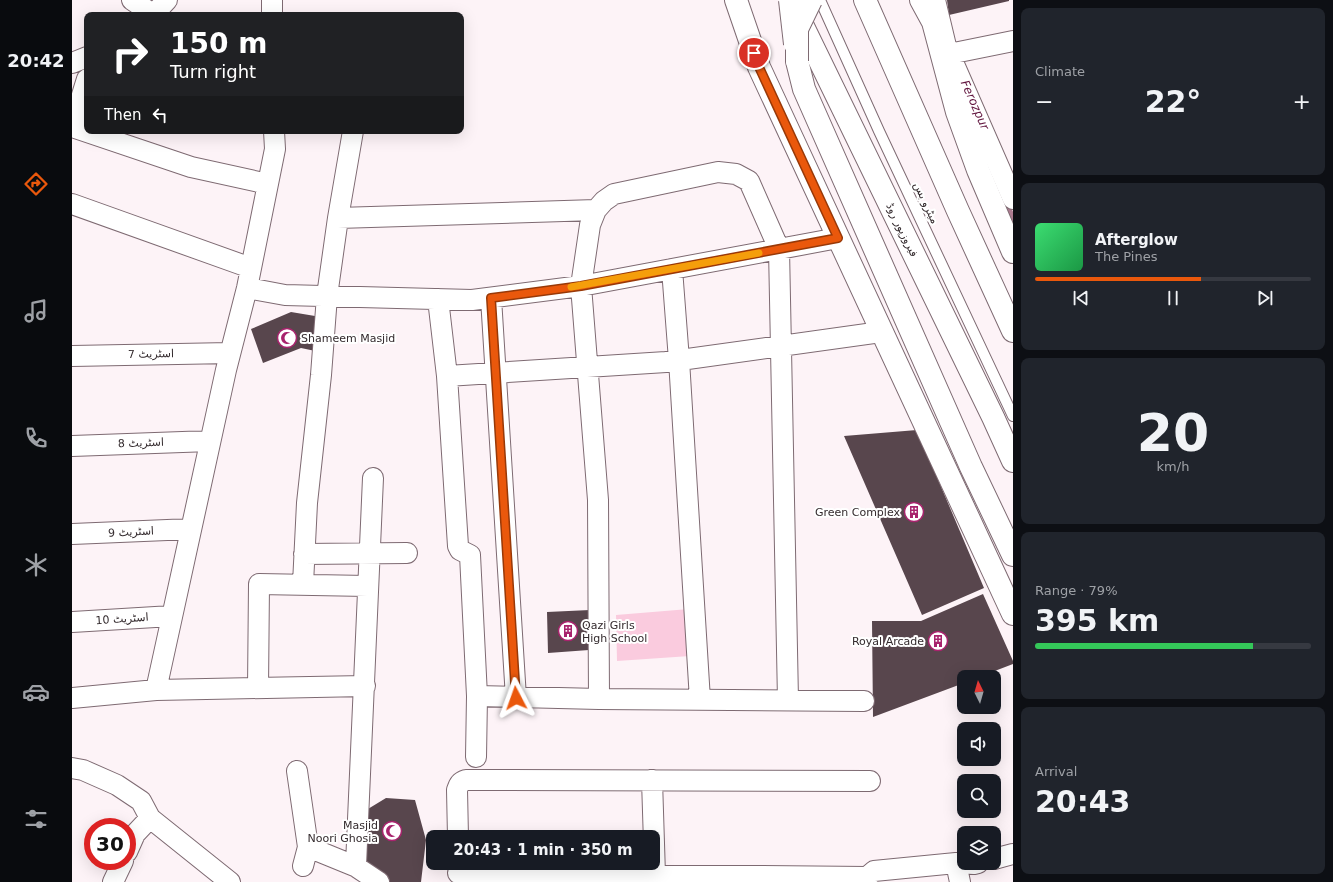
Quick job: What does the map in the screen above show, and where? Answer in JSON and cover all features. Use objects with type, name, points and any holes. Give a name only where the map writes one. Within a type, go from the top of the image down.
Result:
[{"type":"main road","points":[[736,0],[759,67],[1013,614]]},
{"type":"main road","points":[[790,0],[797,61],[804,89],[971,467],[1013,555]]},
{"type":"main road","name":"فیروزپور روڈ","points":[[790,0],[1013,461]]},
{"type":"main road","points":[[797,61],[797,29],[811,0]]},
{"type":"main road","points":[[865,0],[958,211],[1013,331]]},
{"type":"main road","points":[[874,0],[879,31]]},
{"type":"main road","points":[[921,0],[933,22],[962,127],[978,170],[1013,252]]},
{"type":"street","points":[[132,0],[149,12]]},
{"type":"street","points":[[156,12],[168,0]]},
{"type":"street","points":[[272,0],[272,12]]},
{"type":"street","points":[[935,0],[949,54],[1013,199]]},
{"type":"street","points":[[949,54],[1013,41]]},
{"type":"street","points":[[72,63],[84,58]]},
{"type":"street","points":[[84,89],[72,127],[84,131]]},
{"type":"street","points":[[93,134],[192,167],[268,184]]},
{"type":"street","points":[[156,690],[210,440],[247,288],[275,149],[274,134]]},
{"type":"street","points":[[303,584],[307,503],[321,375],[327,296],[338,218],[352,134]]},
{"type":"street","points":[[599,699],[598,500],[581,286],[590,225],[596,210],[604,201],[614,194],[718,172],[736,174],[749,181],[779,249],[788,700]]},
{"type":"street","points":[[72,204],[251,268]]},
{"type":"street","points":[[338,218],[596,210]]},
{"type":"street","points":[[247,288],[285,295],[472,300],[581,286],[838,238]]},
{"type":"street","points":[[672,269],[700,700]]},
{"type":"street","points":[[491,298],[516,698]]},
{"type":"street","points":[[438,299],[447,376],[458,546],[460,550],[470,555],[477,696],[476,757]]},
{"type":"street","points":[[447,376],[679,360],[881,332]]},
{"type":"street","name":"اسٹریٹ 7","points":[[72,356],[230,353]]},
{"type":"street","name":"اسٹریٹ 8","points":[[72,446],[210,440]]},
{"type":"street","points":[[308,847],[366,876],[365,686],[367,586],[373,478]]},
{"type":"street","name":"اسٹریٹ 9","points":[[72,534],[191,529]]},
{"type":"street","points":[[304,554],[407,553]]},
{"type":"street","points":[[258,688],[259,584],[367,586]]},
{"type":"street","name":"اسٹریٹ 10","points":[[72,622],[172,616]]},
{"type":"street","points":[[72,698],[156,690],[365,686]]},
{"type":"street","points":[[477,696],[516,698],[864,701]]},
{"type":"street","points":[[72,768],[83,770],[117,785],[141,802],[150,818],[230,882]]},
{"type":"street","points":[[297,771],[308,847],[303,866]]},
{"type":"street","points":[[458,830],[458,790],[459,784],[466,780],[870,781]]},
{"type":"street","points":[[652,780],[655,875]]},
{"type":"street","points":[[136,833],[150,818]]},
{"type":"street","points":[[1001,857],[1013,854]]},
{"type":"street","points":[[113,882],[119,870]]},
{"type":"street","points":[[458,873],[867,879],[874,871],[958,873]]},
{"type":"lane","name":"میٹرو بس","points":[[820,0],[878,131],[1013,416]]},
{"type":"shaded area","points":[[689,609],[690,656],[617,661],[616,615]]},
{"type":"building","points":[[947,0],[1009,0],[1009,1],[949,15]]},
{"type":"building","name":"Shameem Masjid","points":[[291,312],[321,317],[320,352],[301,348],[263,363],[251,329]]},
{"type":"building","name":"Green Complex","points":[[917,430],[984,588],[922,615],[844,436]]},
{"type":"building","name":"Royal Arcade","points":[[983,594],[1013,664],[997,670],[957,670],[957,686],[873,717],[872,621],[921,621]]},
{"type":"building","name":"Qazi Girls High School","points":[[590,610],[589,650],[548,653],[547,612]]},
{"type":"building","name":"Masjid Noori Ghosia","points":[[386,798],[415,800],[426,840],[421,882],[385,882],[360,870],[363,812]]},
{"type":"waterway","name":"Ferozpur","points":[[1006,202],[1013,219]]},
{"type":"slow traffic","points":[[571,287],[759,253]]},
{"type":"place","name":"Shameem Masjid","points":[[287,338]]},
{"type":"place","name":"Green Complex","points":[[914,512]]},
{"type":"place","name":"Qazi Girls High School","points":[[568,631]]},
{"type":"place","name":"Royal Arcade","points":[[938,641]]},
{"type":"place","name":"Masjid Noori Ghosia","points":[[392,831]]},
{"type":"route","points":[[516,698],[491,298],[581,286],[838,238],[759,67],[754,53]]}]
